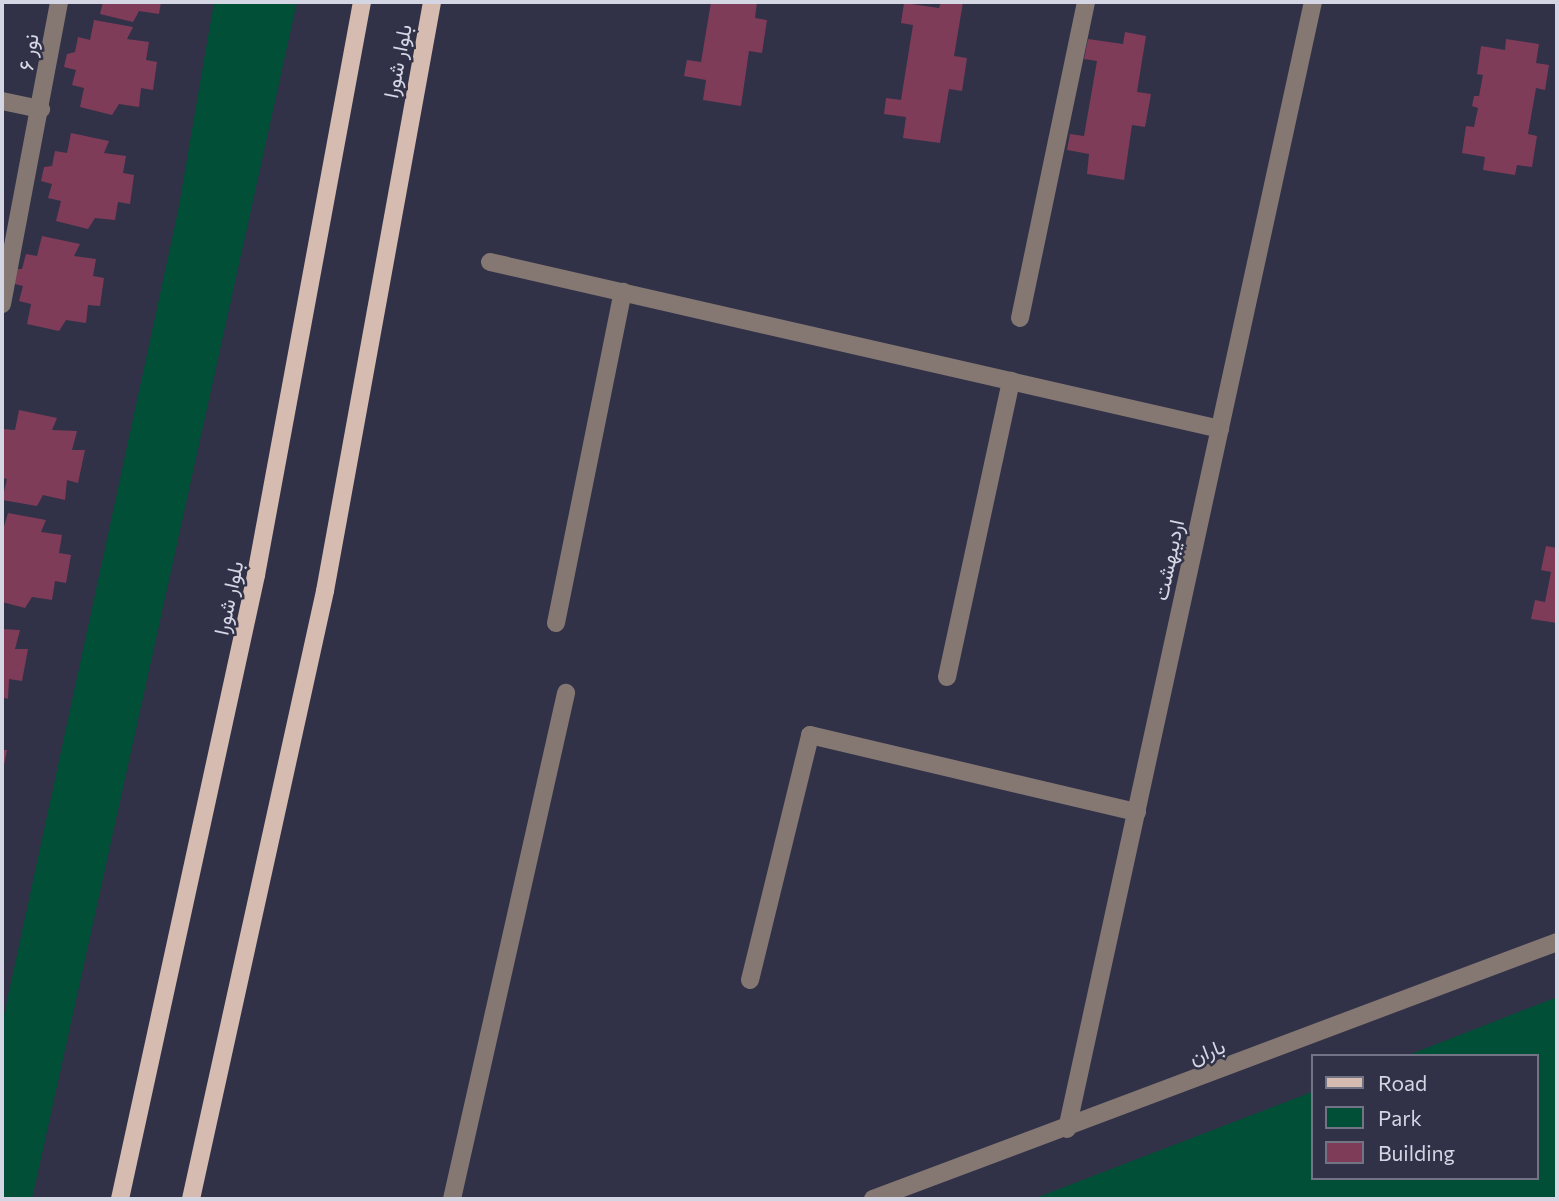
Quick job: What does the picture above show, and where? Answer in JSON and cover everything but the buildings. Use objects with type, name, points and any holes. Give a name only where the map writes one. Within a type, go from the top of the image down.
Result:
[{"type":"main road","name":"بلوار شورا","points":[[120,1199],[256,575],[362,2]]},
{"type":"main road","name":"بلوار شورا","points":[[191,1199],[325,591],[432,2]]},
{"type":"street","name":"نور ۶","points":[[2,303],[41,109],[59,2]]},
{"type":"street","points":[[1020,318],[1086,2]]},
{"type":"street","name":"اردیبهشت","points":[[1067,1129],[1313,2]]},
{"type":"street","points":[[2,101],[41,109]]},
{"type":"street","points":[[490,262],[1220,429]]},
{"type":"street","points":[[556,623],[623,292]]},
{"type":"street","points":[[947,677],[1011,381]]},
{"type":"street","points":[[452,1199],[566,693]]},
{"type":"street","points":[[750,981],[810,736],[1136,812]]},
{"type":"street","name":"باران","points":[[873,1199],[1067,1129],[1557,942]]},
{"type":"green space","points":[[214,2],[297,2],[32,1199],[2,1199],[2,1024],[178,211]]},
{"type":"green space","points":[[1557,997],[1557,1199],[1033,1199],[1310,1093],[1310,1180],[1538,1180],[1538,1054],[1411,1054]]}]
